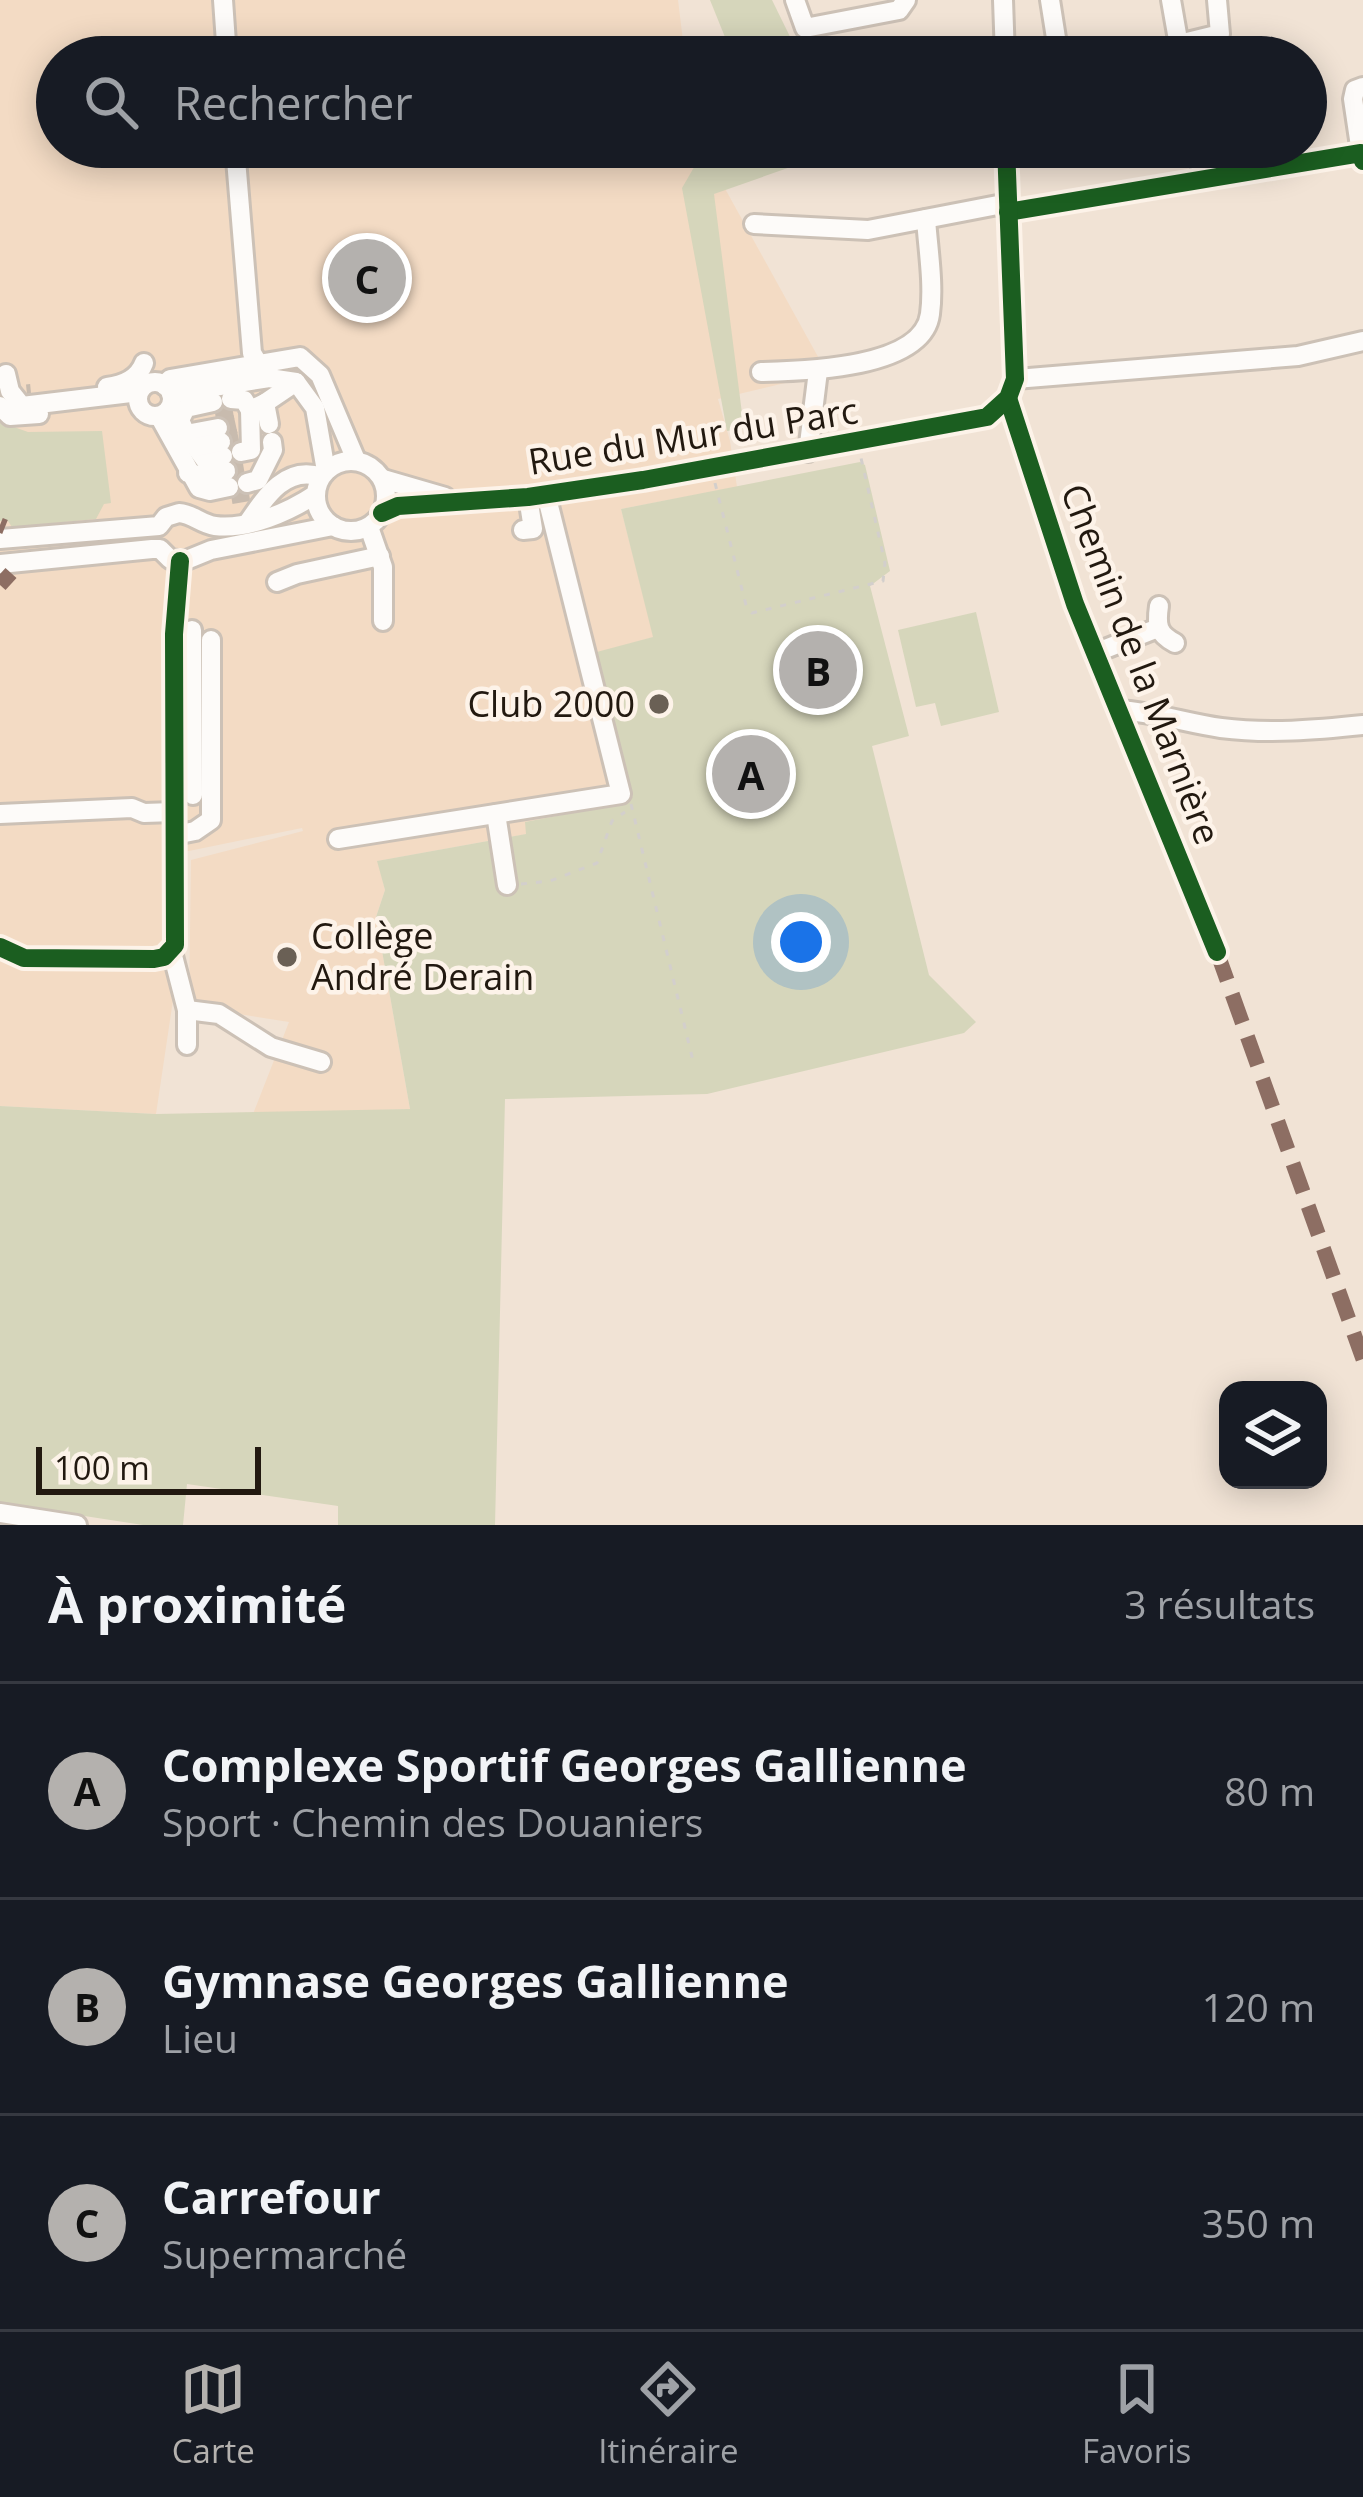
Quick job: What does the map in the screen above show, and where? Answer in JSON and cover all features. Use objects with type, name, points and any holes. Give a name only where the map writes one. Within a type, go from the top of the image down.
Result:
[{"type":"street","points":[[223,0],[226,36]]},
{"type":"street","points":[[795,0],[805,28],[899,10],[906,0]]},
{"type":"street","points":[[1003,0],[1004,36]]},
{"type":"street","points":[[1050,0],[1056,36]]},
{"type":"street","points":[[1171,0],[1177,36]]},
{"type":"street","points":[[1215,36],[1220,34],[1216,0]]},
{"type":"street","points":[[1327,162],[1362,157],[1353,99],[1363,87]]},
{"type":"street","points":[[237,168],[255,358]]},
{"type":"street","name":"Chemin de la Marnière","points":[[1007,168],[1011,388],[1049,532],[1217,952]]},
{"type":"street","points":[[1201,168],[1203,178]]},
{"type":"street","points":[[754,224],[845,231],[1279,168]]},
{"type":"street","points":[[761,372],[818,371],[897,352],[922,334],[930,317],[926,219]]},
{"type":"street","points":[[1011,388],[1298,356],[1363,340]]},
{"type":"street","points":[[296,382],[199,488],[188,472],[168,390],[170,379],[255,358],[300,357],[320,375],[356,460]]},
{"type":"street","points":[[31,393],[122,386],[140,374],[144,363]]},
{"type":"street","points":[[808,452],[818,371]]},
{"type":"street","points":[[6,374],[10,391],[22,406],[138,397]]},
{"type":"street","points":[[0,406],[10,416],[112,408],[138,397],[149,383],[168,390],[269,378],[296,382],[315,408],[320,512],[333,526]]},
{"type":"street","name":"Rue du Mur du Parc","points":[[375,520],[398,506],[537,496],[713,469],[987,417],[1011,388]]},
{"type":"street","points":[[138,397],[143,412],[239,445]]},
{"type":"street","points":[[177,426],[205,460],[239,445]]},
{"type":"street","points":[[356,460],[376,470],[382,479],[386,502],[375,520],[351,531],[333,526],[211,550],[180,561],[160,549],[159,526],[179,512],[209,525],[286,512],[335,464],[356,460]]},
{"type":"street","points":[[249,521],[288,478],[307,472],[321,481]]},
{"type":"street","name":"Rue du Mur du Parc","points":[[382,479],[461,501]]},
{"type":"street","points":[[524,530],[533,529],[537,496]]},
{"type":"street","points":[[338,839],[496,814],[627,800],[537,496]]},
{"type":"street","points":[[375,520],[382,621]]},
{"type":"street","points":[[0,539],[159,526]]},
{"type":"street","points":[[0,564],[160,549]]},
{"type":"street","points":[[277,582],[380,556]]},
{"type":"street","points":[[175,835],[206,827],[211,820],[188,800],[177,607],[180,561]]},
{"type":"street","points":[[1159,606],[1158,628],[1175,643]]},
{"type":"street","points":[[177,607],[192,630],[188,800],[175,835],[172,952],[187,1010],[187,1045]]},
{"type":"street","points":[[1095,653],[1158,628]]},
{"type":"street","points":[[0,814],[132,808],[144,813],[188,800],[213,772],[217,640],[192,630]]},
{"type":"street","points":[[1118,710],[1253,731],[1363,725]]},
{"type":"street","points":[[496,814],[507,886]]},
{"type":"street","points":[[0,947],[24,958],[154,959],[172,952]]},
{"type":"street","points":[[187,1010],[219,1014],[271,1047],[321,1062]]},
{"type":"street","points":[[0,1513],[77,1525]]},
{"type":"path","points":[[713,469],[746,605],[752,613],[883,581],[885,563],[858,443]]},
{"type":"path","points":[[507,886],[550,881],[597,863],[612,820],[627,800]]},
{"type":"path","points":[[627,800],[694,1065]]},
{"type":"shaded area","points":[[0,0],[678,0],[682,36],[36,36],[36,168],[714,168],[827,373],[718,399],[737,487],[621,509],[654,637],[594,654],[631,802],[526,822],[527,834],[378,861],[385,890],[376,917],[410,1109],[253,1114],[289,1022],[189,1006],[191,860],[302,828],[184,852],[176,980],[156,1114],[0,1106]]},
{"type":"green space","points":[[710,0],[772,0],[790,36],[725,36]]},
{"type":"green space","points":[[694,168],[788,168],[714,194],[744,429],[727,431],[682,188]]},
{"type":"green space","points":[[0,422],[28,432],[102,431],[111,503],[104,504],[96,519],[12,527],[0,521]]},
{"type":"green space","points":[[860,462],[865,465],[890,571],[870,586],[909,736],[872,746],[929,975],[976,1022],[964,1033],[707,1094],[505,1099],[495,1525],[338,1525],[338,1506],[187,1484],[183,1525],[143,1525],[0,1503],[0,1106],[156,1114],[410,1109],[376,917],[385,890],[377,861],[526,834],[525,822],[630,802],[593,653],[653,637],[621,509]]},
{"type":"green space","points":[[976,612],[999,712],[941,726],[935,703],[916,707],[898,630]]},
{"type":"tunnel","points":[[0,396],[31,393]]},
{"type":"tunnel","points":[[215,413],[233,410]]},
{"type":"tunnel","points":[[218,428],[236,424]]},
{"type":"tunnel","points":[[221,442],[239,438]]},
{"type":"tunnel","points":[[226,471],[244,468]]},
{"type":"tunnel","points":[[231,495],[249,492]]},
{"type":"marked path","points":[[0,525],[5,527]]},
{"type":"marked path","points":[[0,585],[11,573]]},
{"type":"marked path","points":[[1217,952],[1363,1359]]},
{"type":"cycle path","points":[[1327,159],[1361,153],[1363,161]]},
{"type":"cycle path","points":[[382,513],[398,506],[528,497],[643,480],[987,417],[1008,398],[1015,379],[1007,168]]},
{"type":"cycle path","points":[[1008,212],[1271,168]]},
{"type":"cycle path","points":[[1008,398],[1075,604],[1217,952]]},
{"type":"cycle path","points":[[0,947],[24,958],[154,959],[164,957],[175,945],[174,634],[180,561]]},
{"type":"place","name":"Carrefour","points":[[367,278]]},
{"type":"place","name":"Gymnase Georges Gallienne","points":[[818,670]]},
{"type":"place","name":"Club 2000","points":[[659,704]]},
{"type":"place","name":"Complexe Sportif Georges Gallienne","points":[[751,774]]},
{"type":"place","name":"Collège André Derain","points":[[287,957]]}]
